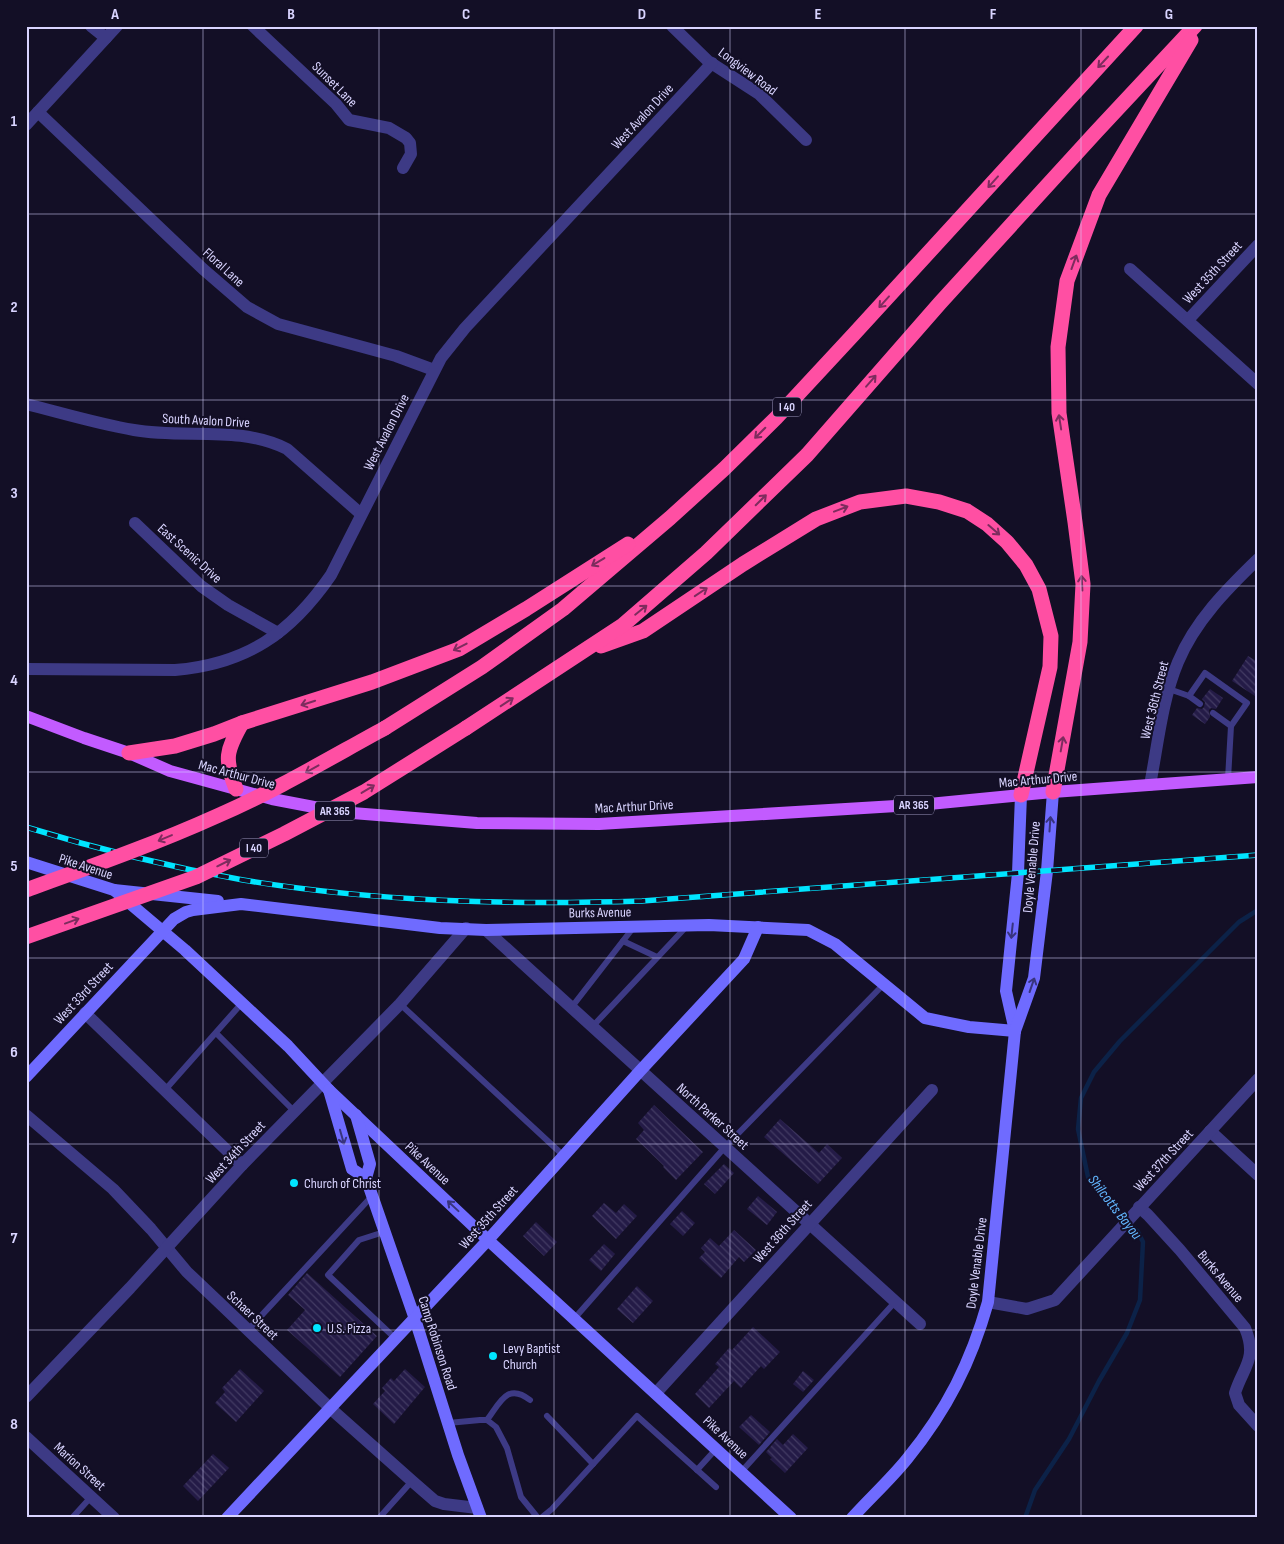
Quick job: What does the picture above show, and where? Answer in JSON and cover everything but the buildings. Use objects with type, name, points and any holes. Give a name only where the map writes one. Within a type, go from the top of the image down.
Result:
[{"type":"highway","name":"I 40","points":[[26,890],[141,848],[219,816],[298,776],[385,728],[482,667],[563,609],[670,518],[776,418],[1136,26]]},
{"type":"highway","name":"I 40","points":[[26,937],[196,877],[284,834],[364,792],[581,654],[623,625],[706,553],[807,455],[927,317],[1195,26]]},
{"type":"highway","points":[[1053,792],[1080,642],[1082,594],[1075,522],[1059,413],[1058,347],[1066,282],[1099,195],[1199,26]]},
{"type":"highway","points":[[581,654],[643,631],[743,564],[816,519],[860,502],[906,496],[939,502],[967,511],[987,524],[1007,542],[1026,565],[1039,589],[1051,636],[1050,667],[1021,795]]},
{"type":"highway","points":[[129,753],[175,746],[214,734],[372,682],[459,649],[670,518]]},
{"type":"highway","points":[[236,789],[229,771],[228,756],[230,744],[242,724]]},
{"type":"main road","name":"Mac Arthur Drive","points":[[26,716],[129,753],[170,771],[272,799],[340,812],[437,821],[518,825],[599,824],[754,813],[929,804],[1053,792],[1258,777]]},
{"type":"main road","name":"Doyle Venable Drive","points":[[852,1518],[906,1460],[945,1405],[964,1372],[978,1338],[988,1302],[1015,1031],[1034,978],[1047,870],[1053,792]]},
{"type":"main road","name":"Doyle Venable Drive","points":[[1015,1031],[1006,991],[1018,872],[1021,795]]},
{"type":"main road","name":"Pike Avenue","points":[[26,862],[114,890],[162,931],[288,1046],[325,1087],[573,1320],[656,1393],[791,1518]]},
{"type":"main road","points":[[114,890],[241,904]]},
{"type":"main road","name":"Burks Avenue","points":[[162,931],[174,919],[186,912],[241,904],[440,928],[486,930],[709,925],[808,930],[820,935],[847,954],[924,1018],[969,1027],[1015,1031]]},
{"type":"main road","name":"West 35th Street","points":[[227,1518],[415,1319],[744,959],[758,927]]},
{"type":"main road","name":"West 33rd Street","points":[[26,1076],[162,931]]},
{"type":"main road","name":"Camp Robinson Road","points":[[325,1087],[352,1169],[366,1178]]},
{"type":"main road","name":"Camp Robinson Road","points":[[356,1115],[370,1164],[366,1178],[479,1513]]},
{"type":"street","points":[[91,26],[106,38]]},
{"type":"street","points":[[26,125],[117,26]]},
{"type":"street","name":"Sunset Lane","points":[[253,26],[336,104],[349,120],[389,128],[406,138],[410,143],[411,154],[403,168]]},
{"type":"street","name":"Longview Road","points":[[672,26],[712,63],[759,94],[806,140]]},
{"type":"street","name":"West Avalon Drive","points":[[26,669],[192,669],[230,659],[252,650],[278,633],[306,608],[331,574],[434,370],[465,328],[712,63]]},
{"type":"street","name":"Floral Lane","points":[[38,112],[203,269],[246,307],[278,324],[396,356],[434,370]]},
{"type":"street","name":"West 35th Street","points":[[1188,320],[1258,245]]},
{"type":"street","points":[[1130,269],[1258,384]]},
{"type":"street","name":"South Avalon Drive","points":[[26,404],[134,430],[224,434],[274,442],[287,449],[361,514]]},
{"type":"street","name":"East Scenic Drive","points":[[135,524],[201,586],[228,605],[278,633]]},
{"type":"street","name":"West 36th Street","points":[[1150,785],[1170,689],[1178,661],[1191,637],[1229,587],[1258,559]]},
{"type":"street","name":"West 34th Street","points":[[26,1397],[294,1111],[325,1087],[466,928]]},
{"type":"street","name":"North Parker Street","points":[[486,930],[920,1324]]},
{"type":"street","points":[[85,1013],[242,1165]]},
{"type":"street","name":"West 37th Street","points":[[988,1302],[1027,1309],[1055,1300],[1258,1078]]},
{"type":"street","name":"West 36th Street","points":[[656,1393],[932,1090]]},
{"type":"street","name":"Schaer Street","points":[[26,1115],[113,1189],[167,1247],[187,1272],[331,1409],[412,1481],[435,1501],[479,1513]]},
{"type":"street","points":[[1210,1131],[1258,1175]]},
{"type":"street","name":"Burks Avenue","points":[[1138,1209],[1148,1214],[1245,1328],[1250,1339],[1251,1351],[1247,1367],[1236,1393],[1240,1405],[1258,1426]]},
{"type":"street","name":"Marion Street","points":[[26,1437],[114,1518]]},
{"type":"lane","points":[[1170,689],[1195,702],[1205,673],[1248,703],[1231,726],[1228,780]]},
{"type":"lane","points":[[1211,715],[1231,726]]},
{"type":"lane","points":[[571,1008],[634,927]]},
{"type":"lane","points":[[592,1027],[686,927]]},
{"type":"lane","points":[[623,941],[658,957]]},
{"type":"lane","points":[[573,1320],[725,1147],[883,985]]},
{"type":"lane","points":[[165,1090],[242,1004]]},
{"type":"lane","points":[[400,1004],[564,1156]]},
{"type":"lane","points":[[216,1033],[294,1111]]},
{"type":"lane","points":[[248,1330],[372,1196]]},
{"type":"lane","points":[[384,1232],[359,1240],[328,1275],[396,1339]]},
{"type":"lane","points":[[741,1472],[895,1302]]},
{"type":"lane","points":[[487,1420],[510,1392],[517,1392],[530,1400]]},
{"type":"lane","points":[[547,1416],[593,1464]]},
{"type":"lane","points":[[448,1424],[469,1420],[487,1420],[496,1427],[507,1448],[521,1497],[540,1518],[552,1509],[637,1416],[716,1487]]},
{"type":"lane","points":[[697,1470],[716,1449]]},
{"type":"lane","points":[[379,1518],[412,1481]]},
{"type":"lane","points":[[72,1518],[91,1497]]},
{"type":"waterway","name":"Shilcotts Bayou","points":[[1025,1518],[1035,1490],[1069,1439],[1099,1381],[1127,1333],[1140,1300],[1143,1242],[1138,1232],[1088,1177],[1078,1129],[1081,1098],[1094,1072],[1120,1041],[1239,922],[1258,910]]},
{"type":"railway","points":[[26,827],[134,857],[243,880],[342,893],[492,902],[642,901],[1258,855]]},
{"type":"place","name":"Church of Christ","points":[[294,1183]]},
{"type":"place","name":"U.S. Pizza","points":[[317,1328]]},
{"type":"place","name":"Levy Baptist Church","points":[[493,1356]]}]
